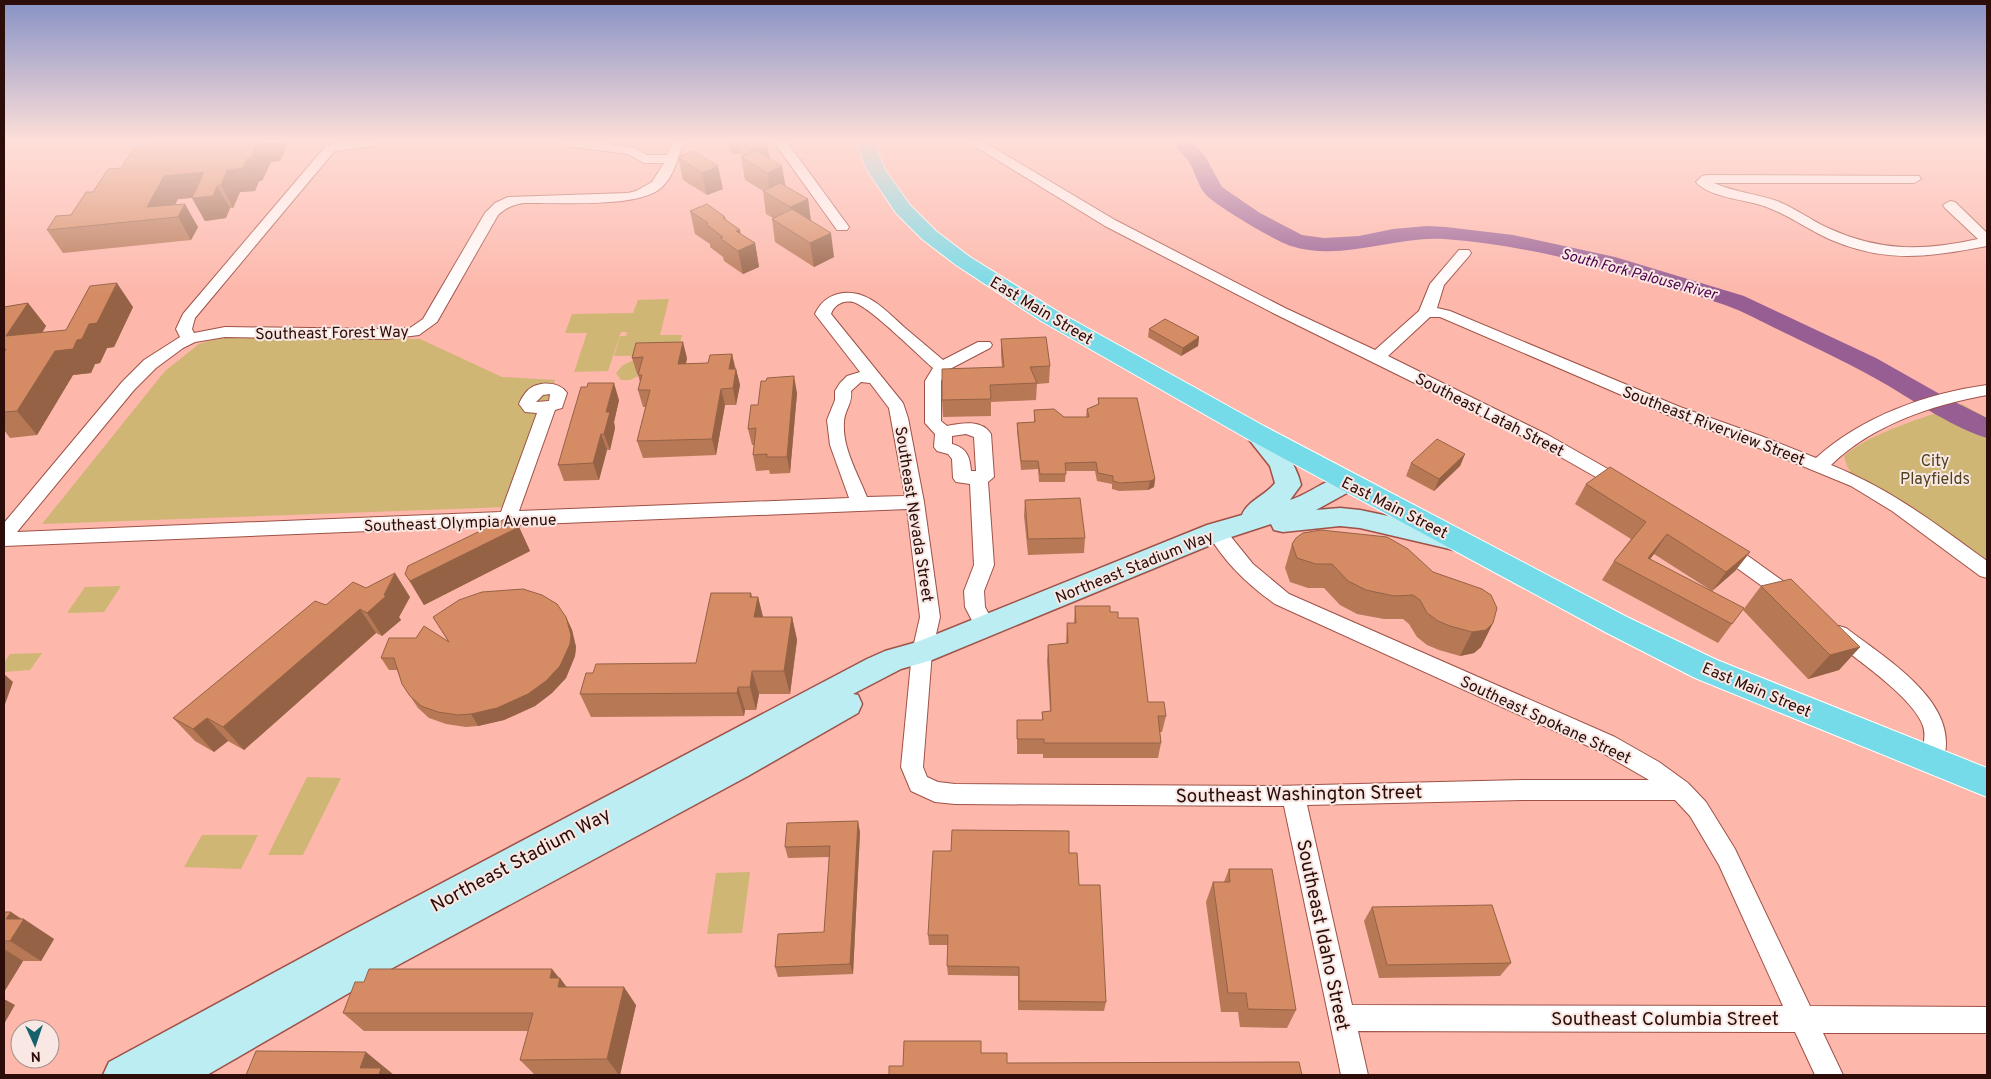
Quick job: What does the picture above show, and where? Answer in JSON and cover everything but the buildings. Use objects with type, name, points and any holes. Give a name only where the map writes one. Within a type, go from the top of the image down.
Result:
[{"type":"main road","name":"East Main Street","points":[[892,192],[903,208],[929,234],[963,261],[1049,316],[1347,482],[1617,625],[1706,668],[1987,783]]},
{"type":"main road","points":[[1228,528],[1279,496],[1288,485],[1288,475],[1281,463],[1255,432]]},
{"type":"main road","name":"Northeast Stadium Way","points":[[122,1075],[363,943],[895,659],[922,652],[1228,528],[1313,502],[1347,482]]},
{"type":"main road","points":[[1228,528],[1295,523],[1340,517],[1360,519],[1462,542]]},
{"type":"main road","name":"Northeast Stadium Way","points":[[171,1075],[374,960],[737,766],[890,679],[922,652]]},
{"type":"street","points":[[189,339],[184,329],[188,317],[293,192]]},
{"type":"street","name":"Southeast Forest Way","points":[[4,535],[142,372],[162,355],[189,339],[225,332],[414,332],[429,322],[492,213],[508,201],[628,197],[646,192]]},
{"type":"street","points":[[817,192],[842,227]]},
{"type":"street","name":"Southeast Latah Street","points":[[1059,192],[1110,223],[1280,311],[1542,439],[1638,494]]},
{"type":"street","points":[[1730,192],[1783,209],[1822,231],[1870,248],[1909,253],[1932,252],[1987,241]]},
{"type":"street","points":[[1950,205],[1987,241]]},
{"type":"street","points":[[1377,357],[1426,314],[1437,284],[1464,254]]},
{"type":"street","name":"Southeast Nevada Street","points":[[919,784],[912,767],[922,652],[930,617],[915,502],[897,406],[824,314],[828,304],[843,297],[864,301],[942,367]]},
{"type":"street","name":"Southeast Riverview Street","points":[[1426,314],[1432,311],[1445,314],[1674,411],[1857,482],[1898,506],[1987,572]]},
{"type":"street","points":[[944,432],[942,447],[954,450],[961,457],[962,478],[985,477],[982,434],[968,428],[944,432],[933,423],[933,381],[942,367],[984,345]]},
{"type":"street","points":[[861,505],[840,450],[834,421],[844,397],[843,391],[864,364]]},
{"type":"street","points":[[850,381],[863,376],[876,380]]},
{"type":"street","points":[[1819,466],[1849,440],[1884,422],[1950,398],[1987,390]]},
{"type":"street","points":[[507,520],[548,407]]},
{"type":"street","points":[[979,478],[984,565],[974,591],[974,607],[985,626]]},
{"type":"street","name":"Southeast Olympia Avenue","points":[[4,539],[915,502]]},
{"type":"street","name":"Southeast Spokane Street","points":[[1228,528],[1232,556],[1282,600],[1607,744],[1652,769],[1680,790],[1698,810],[1727,856],[1829,1075]]},
{"type":"street","points":[[1709,539],[1804,607]]},
{"type":"street","points":[[1827,624],[1894,679],[1927,712],[1935,728],[1932,761]]},
{"type":"street","name":"Southeast Washington Street","points":[[919,784],[935,792],[955,794],[1292,795],[1522,790],[1680,790]]},
{"type":"street","name":"Southeast Idaho Street","points":[[1292,795],[1300,821],[1354,1075]]},
{"type":"street","name":"Southeast Columbia Street","points":[[1342,1018],[1987,1020]]},
{"type":"green space","points":[[669,299],[660,335],[682,335],[677,355],[614,356],[620,336],[626,336],[627,332],[621,332],[608,371],[574,372],[587,333],[565,333],[572,314],[633,313],[638,300]]},
{"type":"green space","points":[[223,337],[420,339],[502,377],[555,380],[507,507],[42,524],[165,371],[199,344]]},
{"type":"green space","points":[[632,361],[638,362],[636,372],[638,376],[630,380],[621,380],[616,373],[623,365]]},
{"type":"green space","name":"City Playfields","points":[[1962,404],[1987,418],[1987,571],[1898,506],[1857,482],[1847,466],[1844,456],[1855,447],[1884,432]]},
{"type":"green space","points":[[121,586],[104,612],[67,613],[85,587]]},
{"type":"green space","points":[[42,653],[30,670],[4,672],[4,663],[10,654]]},
{"type":"green space","points":[[307,777],[341,778],[303,855],[268,855]]},
{"type":"green space","points":[[202,835],[258,835],[241,869],[184,867]]},
{"type":"green space","points":[[750,872],[742,933],[707,934],[716,873]]},
{"type":"waterway","name":"South Fork Palouse River","points":[[1216,192],[1253,217],[1297,241],[1324,244],[1359,242],[1393,235],[1427,232],[1513,241],[1607,262],[1736,301],[1867,363],[1936,403],[1987,429]]}]
